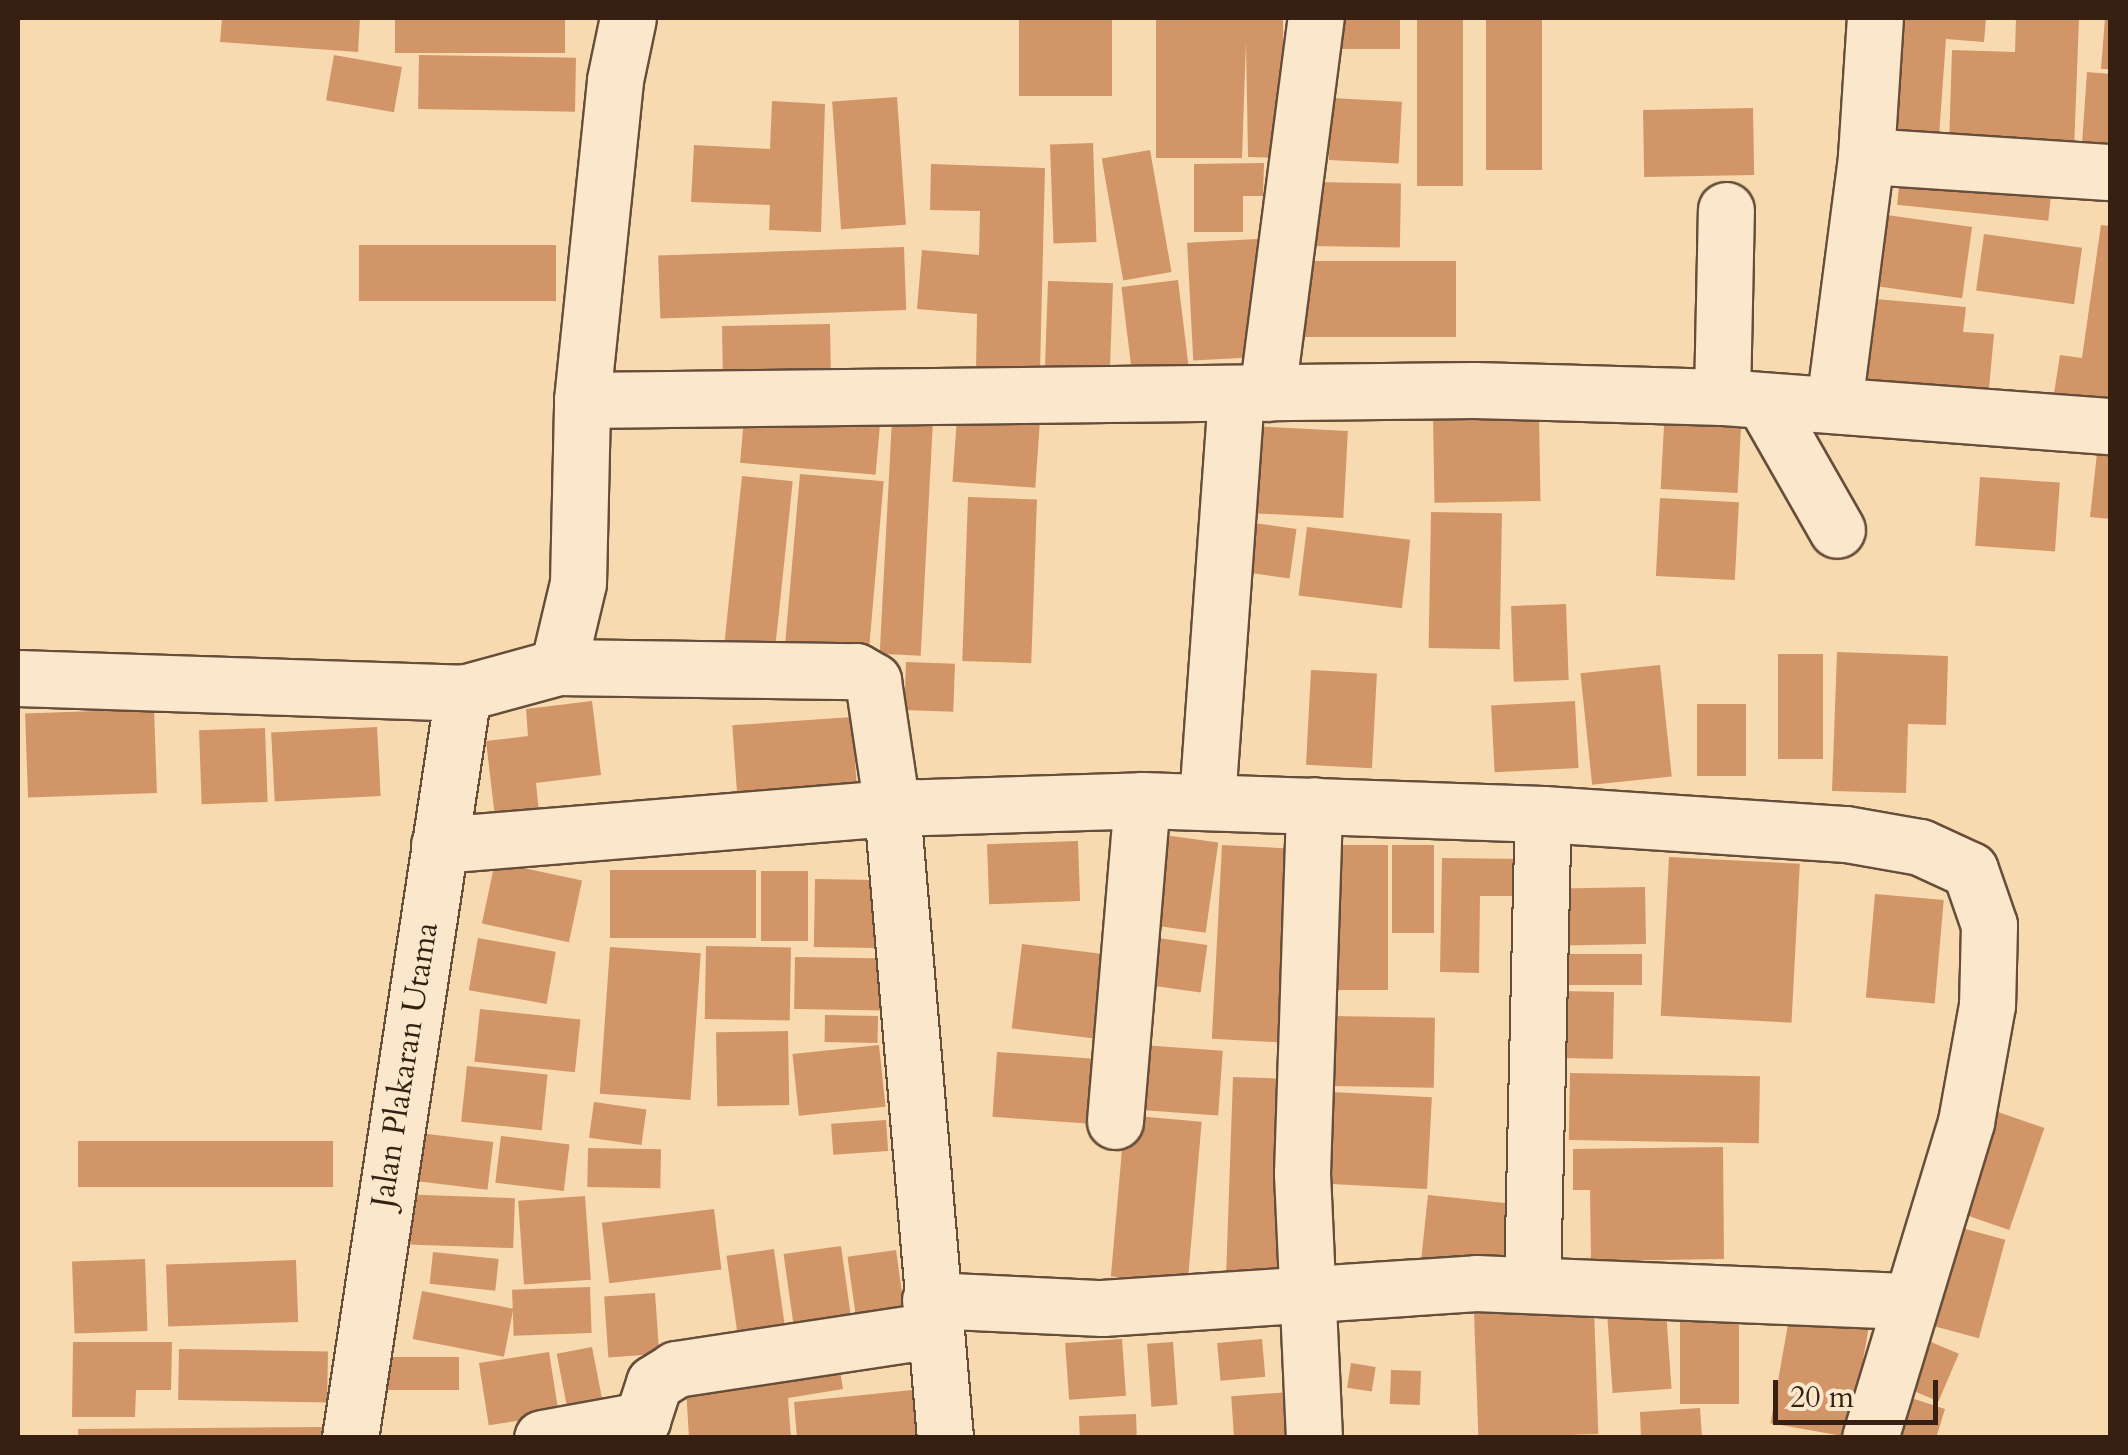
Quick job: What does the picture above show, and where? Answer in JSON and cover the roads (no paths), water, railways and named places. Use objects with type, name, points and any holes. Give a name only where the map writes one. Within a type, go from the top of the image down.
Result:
[{"type":"street","points":[[558,667],[578,584],[582,400],[615,80],[628,18]]},
{"type":"street","points":[[1207,800],[1252,394],[1316,18]]},
{"type":"street","points":[[1834,404],[1866,156],[1875,18]]},
{"type":"street","points":[[1866,156],[2110,172]]},
{"type":"street","points":[[1726,210],[1743,400],[1837,530]]},
{"type":"street","points":[[582,400],[1474,390],[1834,404],[2110,426]]},
{"type":"street","points":[[18,678],[463,693],[558,667],[856,672],[874,681],[892,808],[945,1438]]},
{"type":"street","name":"Jalan Plakaran Utama","points":[[350,1438],[463,693]]},
{"type":"street","points":[[1115,1121],[1142,800]]},
{"type":"street","points":[[438,845],[892,808],[1207,800],[1543,814],[1846,834],[1920,846],[1970,870],[1989,925],[1987,1004],[1966,1122],[1870,1438]]},
{"type":"street","points":[[1314,805],[1302,1173],[1314,1438]]},
{"type":"street","points":[[1532,1284],[1543,814]]},
{"type":"street","points":[[542,1438],[643,1429],[654,1383],[676,1368],[932,1315],[1532,1284],[1910,1302]]}]
